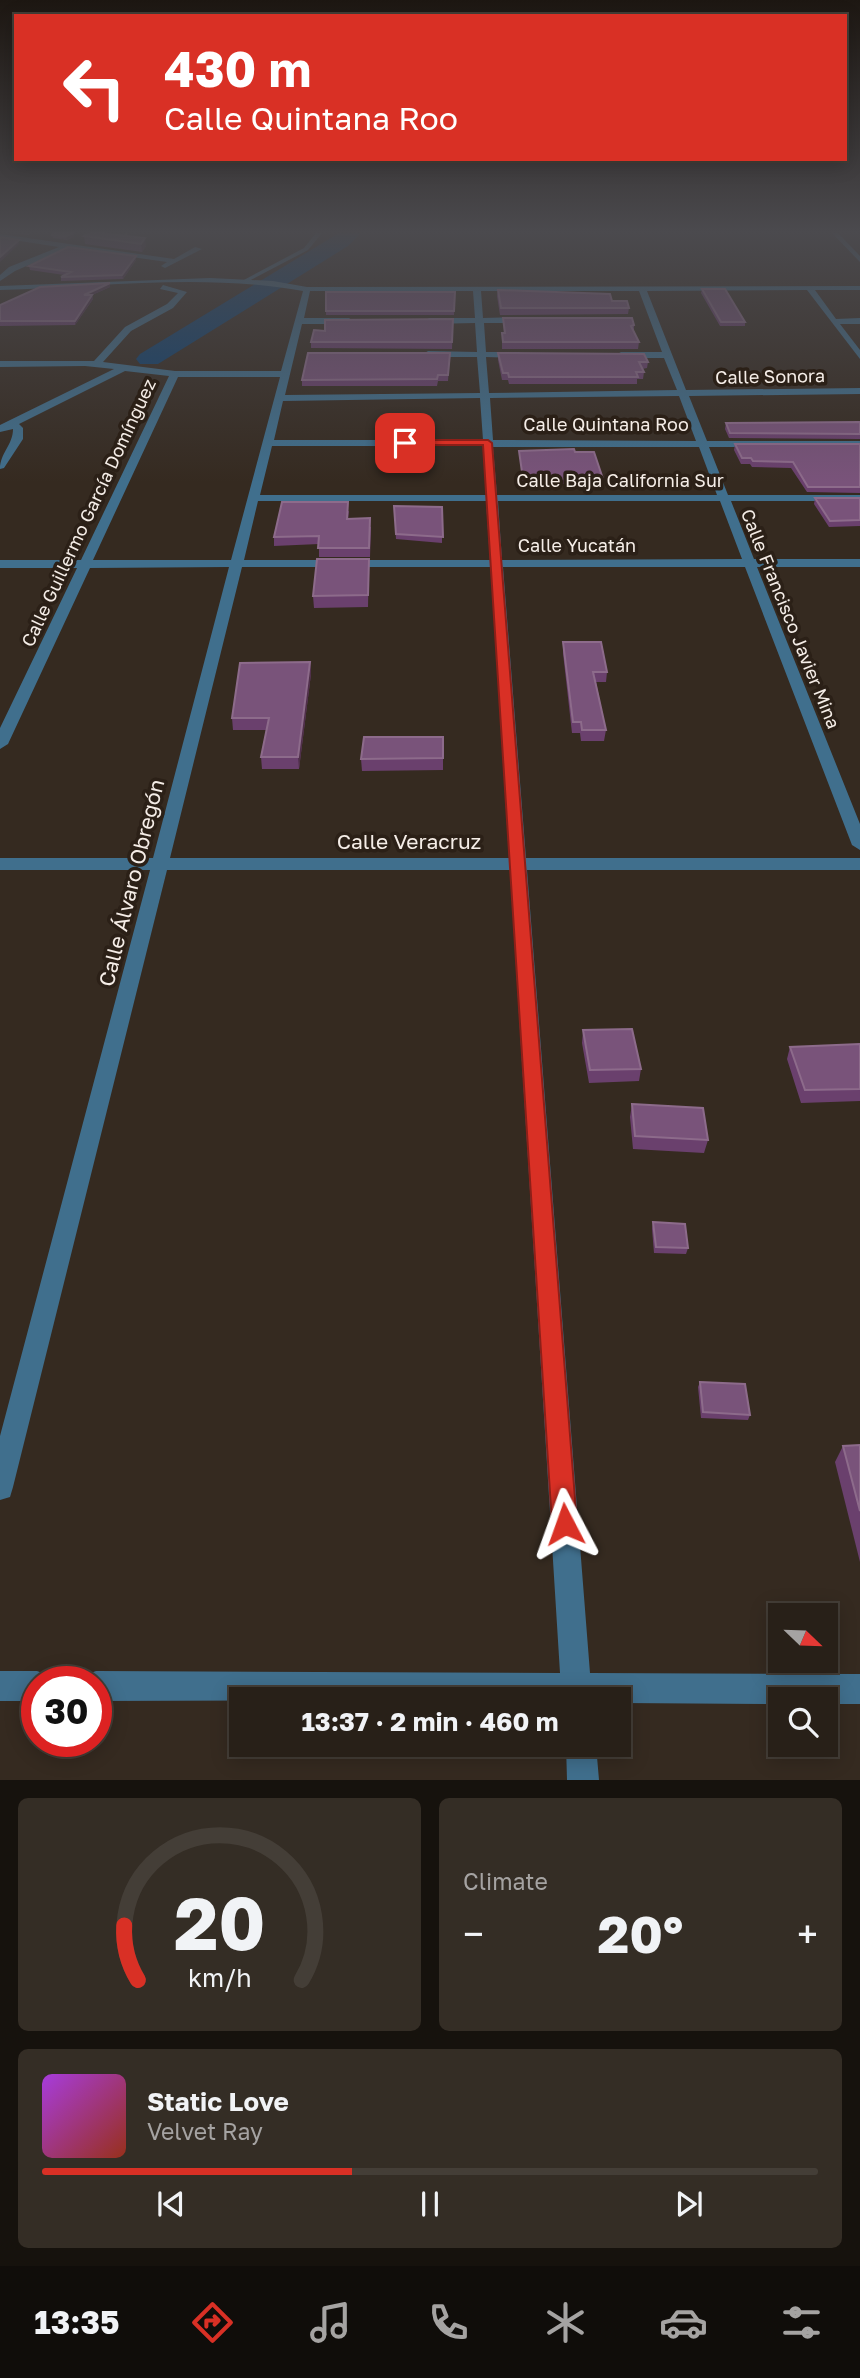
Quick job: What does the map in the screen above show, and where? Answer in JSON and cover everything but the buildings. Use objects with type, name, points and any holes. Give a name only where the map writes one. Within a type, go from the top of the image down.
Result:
[{"type":"street","points":[[97,364],[128,329],[152,316]]},
{"type":"street","name":"Calle Álvaro Obregón","points":[[0,1488],[285,374],[297,354],[300,316]]},
{"type":"street","points":[[480,316],[576,1687]]},
{"type":"street","name":"Calle Francisco Javier Mina","points":[[645,316],[666,355],[751,563],[860,845]]},
{"type":"street","points":[[833,316],[860,356]]},
{"type":"street","points":[[424,321],[533,320]]},
{"type":"street","points":[[299,321],[355,321]]},
{"type":"street","points":[[837,321],[860,321]]},
{"type":"street","points":[[414,354],[535,355]]},
{"type":"street","points":[[614,355],[666,355]]},
{"type":"street","points":[[0,364],[97,364],[175,374],[285,374]]},
{"type":"street","points":[[0,429],[122,369]]},
{"type":"street","name":"Calle Guillermo García Domínguez","points":[[0,744],[175,374]]},
{"type":"street","name":"Calle Sonora","points":[[279,398],[860,391]]},
{"type":"street","points":[[0,466],[18,439],[18,428],[12,423]]},
{"type":"street","name":"Calle Quintana Roo","points":[[268,443],[860,443]]},
{"type":"street","name":"Calle Baja California Sur","points":[[254,498],[860,498]]},
{"type":"street","name":"Calle Yucatán","points":[[0,564],[860,563]]},
{"type":"street","name":"Calle Veracruz","points":[[0,864],[860,864]]},
{"type":"street","points":[[0,1686],[21,1686]]},
{"type":"street","points":[[112,1686],[229,1688]]},
{"type":"street","points":[[631,1693],[860,1689]]},
{"type":"street","points":[[582,1757],[583,1780]]},
{"type":"waterway","points":[[149,359],[219,316]]},
{"type":"route","points":[[405,443],[488,443],[565,1524]]}]
